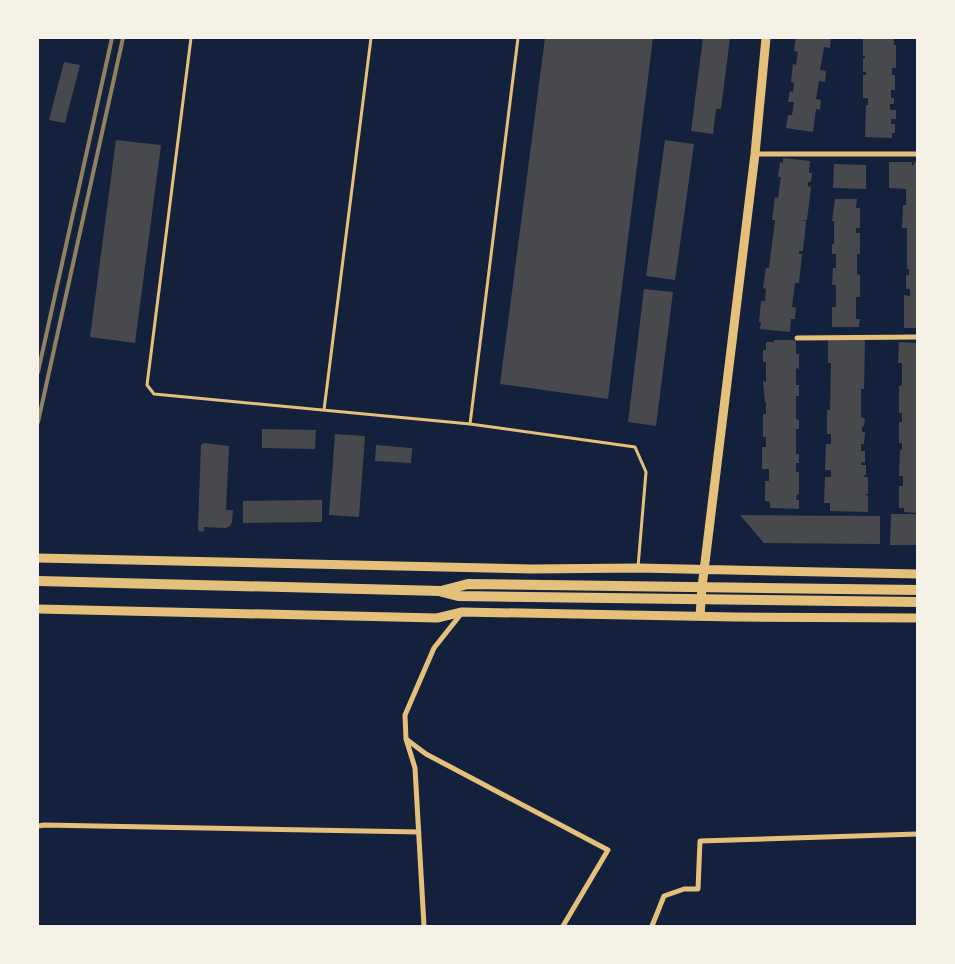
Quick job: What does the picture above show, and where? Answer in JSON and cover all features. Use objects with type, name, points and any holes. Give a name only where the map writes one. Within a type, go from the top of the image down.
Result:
[{"type":"main road","points":[[38,580],[441,592],[458,596],[918,602]]},
{"type":"main road","points":[[441,592],[468,584],[918,590]]},
{"type":"street","points":[[700,616],[766,38]]},
{"type":"street","points":[[754,154],[918,154]]},
{"type":"street","points":[[797,338],[918,337]]},
{"type":"street","points":[[38,558],[532,569],[638,568],[918,574]]},
{"type":"street","points":[[38,609],[437,618],[462,612],[918,618]]},
{"type":"street","points":[[424,926],[415,768],[406,739],[405,715],[434,648],[462,612]]},
{"type":"street","points":[[406,739],[426,754],[608,850],[564,926]]},
{"type":"street","points":[[38,826],[419,832]]},
{"type":"street","points":[[652,926],[664,896],[684,888],[698,889],[700,841],[918,834]]},
{"type":"lane","points":[[191,38],[147,385],[154,394],[470,424],[634,447],[646,472],[638,568]]},
{"type":"lane","points":[[324,410],[370,38]]},
{"type":"lane","points":[[470,424],[518,38]]},
{"type":"building","points":[[545,38],[653,38],[608,399],[500,384]]},
{"type":"building","points":[[703,38],[730,38],[721,109],[716,109],[713,134],[691,131]]},
{"type":"building","points":[[796,38],[831,38],[830,48],[824,47],[820,70],[826,71],[825,82],[819,81],[816,99],[821,100],[820,110],[816,109],[813,132],[786,128],[788,115],[792,115],[794,102],[788,102],[790,91],[793,92],[794,83],[791,82],[793,64],[796,65],[798,52],[794,51]]},
{"type":"building","points":[[894,38],[894,45],[896,45],[896,68],[892,68],[892,75],[895,75],[895,90],[891,90],[891,98],[894,98],[894,104],[890,104],[890,110],[896,110],[896,119],[891,119],[891,124],[895,124],[895,133],[892,133],[892,138],[865,137],[868,98],[863,98],[863,75],[866,75],[866,72],[863,72],[863,58],[865,56],[863,56],[863,39]]},
{"type":"building","points":[[64,62],[80,65],[65,123],[49,120]]},
{"type":"building","points":[[116,140],[161,145],[135,343],[90,337]]},
{"type":"building","points":[[665,140],[694,144],[675,280],[646,276]]},
{"type":"building","points":[[783,158],[810,161],[809,173],[812,173],[811,182],[808,182],[808,186],[811,187],[807,220],[801,220],[806,221],[803,251],[799,251],[799,254],[802,254],[799,283],[795,283],[792,307],[796,308],[795,319],[791,319],[790,332],[760,329],[761,322],[759,322],[761,301],[765,301],[766,289],[763,288],[766,268],[769,268],[775,220],[772,220],[775,197],[778,198],[781,177],[778,177],[780,162],[783,163]]},
{"type":"building","points":[[889,162],[912,162],[912,165],[914,165],[914,162],[918,163],[918,328],[904,328],[904,295],[910,296],[910,289],[906,289],[906,275],[909,275],[909,269],[907,269],[907,228],[902,228],[903,205],[906,205],[906,189],[889,188]]},
{"type":"building","points":[[834,164],[866,165],[866,189],[833,188]]},
{"type":"building","points":[[835,199],[857,199],[856,208],[860,208],[860,228],[856,228],[856,233],[860,233],[860,254],[857,254],[857,274],[860,275],[860,297],[856,297],[856,319],[860,319],[859,327],[832,327],[832,307],[836,307],[836,285],[832,285],[833,268],[836,268],[836,254],[832,254],[834,221],[832,221]]},
{"type":"building","points":[[644,289],[673,292],[656,426],[628,422]]},
{"type":"building","points":[[846,338],[865,338],[864,389],[861,389],[861,417],[865,419],[862,432],[865,432],[861,451],[865,451],[865,463],[861,462],[861,465],[866,465],[866,475],[864,477],[868,477],[868,494],[865,494],[868,496],[868,512],[830,511],[830,503],[824,503],[825,477],[831,477],[831,470],[825,470],[826,444],[831,444],[831,434],[827,434],[827,410],[830,410],[831,363],[828,363],[828,340],[846,340]]},
{"type":"building","points":[[774,340],[796,340],[796,354],[799,354],[799,369],[796,368],[796,385],[799,385],[799,396],[796,396],[796,419],[799,420],[799,429],[796,429],[796,454],[799,454],[799,463],[796,463],[796,472],[799,472],[799,494],[797,494],[796,500],[799,500],[799,509],[770,508],[770,502],[765,501],[765,481],[769,481],[769,469],[762,469],[762,447],[766,447],[766,437],[763,437],[763,414],[766,414],[766,402],[763,381],[766,382],[766,362],[763,362],[763,350],[766,350],[766,342],[774,342]]},
{"type":"building","points":[[899,342],[918,343],[918,513],[904,512],[904,508],[899,508],[899,486],[903,486],[903,476],[899,476],[902,443],[899,443],[899,422],[902,422],[902,413],[899,413],[899,386],[902,385],[902,363],[898,363]]},
{"type":"building","points":[[262,429],[316,430],[315,449],[262,448]]},
{"type":"building","points":[[335,434],[365,436],[359,517],[329,515]]},
{"type":"building","points":[[204,443],[229,446],[226,510],[233,510],[230,526],[226,528],[204,527],[204,531],[201,532],[198,530],[198,527],[201,445]]},
{"type":"building","points":[[376,445],[412,448],[411,463],[375,461]]},
{"type":"building","points":[[322,500],[322,522],[243,523],[243,501]]},
{"type":"building","points":[[891,514],[918,514],[918,545],[890,545]]},
{"type":"building","points":[[740,515],[880,516],[880,544],[764,543]]},
{"type":"railway","points":[[38,372],[112,38]]},
{"type":"railway","points":[[38,422],[123,38]]}]
